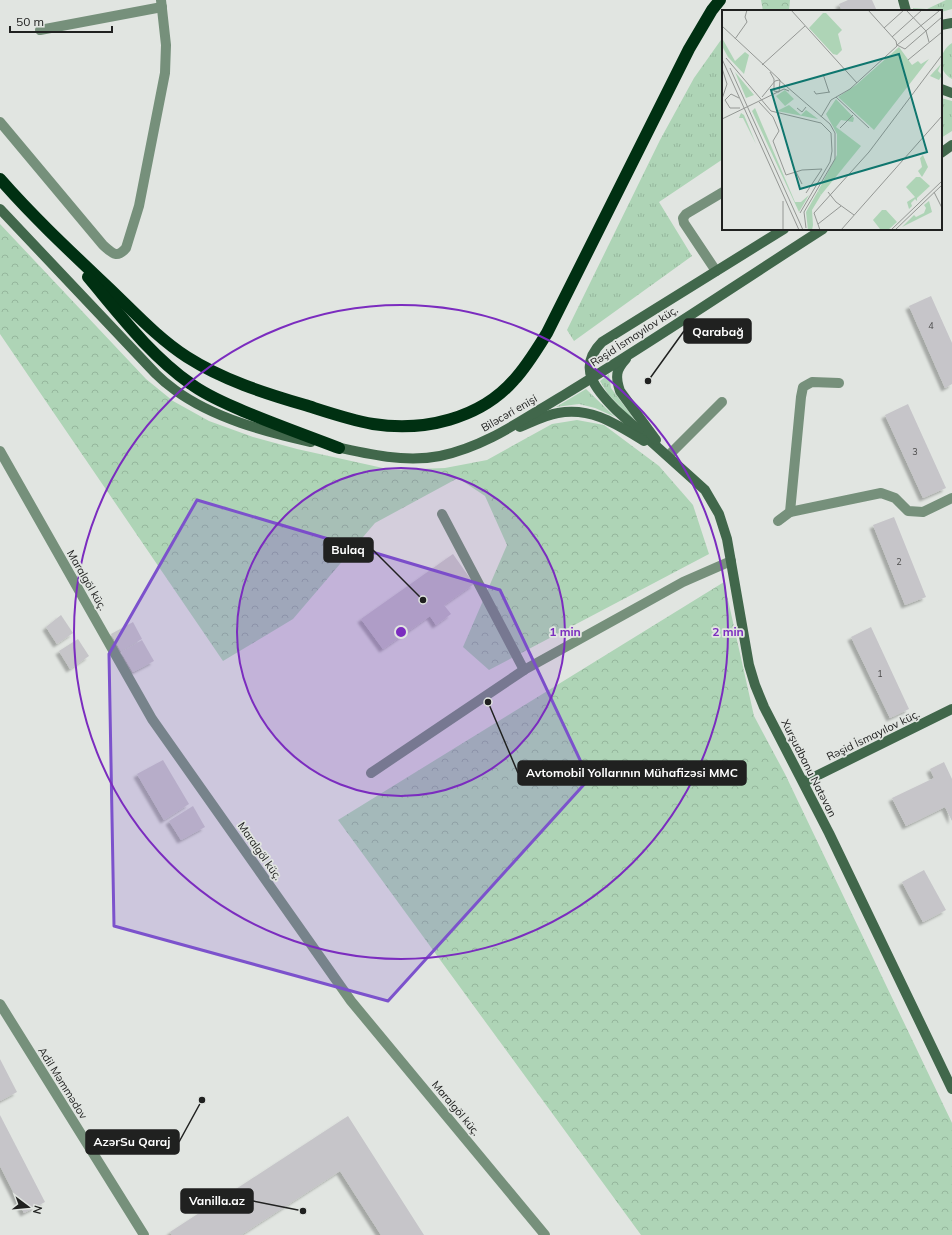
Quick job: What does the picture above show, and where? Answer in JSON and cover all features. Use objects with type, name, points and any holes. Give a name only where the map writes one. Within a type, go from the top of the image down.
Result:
[{"type":"highway","points":[[0,180],[48,230],[159,336],[187,357],[219,375],[256,390],[284,399],[372,424],[421,426],[448,420],[473,411],[494,398],[514,381],[530,361],[547,333],[689,50],[712,10],[720,0]]},
{"type":"highway","points":[[48,230],[144,343],[162,361],[192,385],[209,396],[274,424],[339,448]]},
{"type":"main road","points":[[903,0],[906,10]]},
{"type":"main road","points":[[942,25],[952,23]]},
{"type":"main road","points":[[942,90],[952,93]]},
{"type":"main road","points":[[942,152],[952,145]]},
{"type":"main road","name":"Biləcəri enişi","points":[[0,209],[146,364],[176,391],[219,414],[252,426],[290,437],[369,454],[409,458],[438,456],[459,451],[499,434],[591,378]]},
{"type":"main road","name":"Rəşid İsmayılov küç.","points":[[782,230],[602,342],[590,358],[589,369],[591,378],[821,230]]},
{"type":"main road","points":[[630,353],[619,366],[617,381],[620,391],[668,456]]},
{"type":"main road","points":[[591,378],[605,399],[668,456]]},
{"type":"main road","points":[[499,434],[556,413],[578,411],[592,414],[615,424],[668,456]]},
{"type":"main road","name":"Xurşudbanu Natəvan","points":[[668,456],[705,490],[719,514],[727,539],[745,645],[755,685],[764,707],[804,782],[952,1089]]},
{"type":"main road","name":"Rəşid İsmayılov küç.","points":[[804,782],[952,709]]},
{"type":"street","points":[[0,122],[111,253],[118,254],[123,252],[126,248],[139,206],[165,73],[166,45],[162,4],[40,30]]},
{"type":"street","points":[[716,271],[684,223],[684,218],[686,214],[722,193]]},
{"type":"street","points":[[790,512],[803,387],[812,382],[839,383]]},
{"type":"street","points":[[668,456],[722,402]]},
{"type":"street","name":"Maralgöl küç.","points":[[0,451],[156,725],[351,1001],[545,1235]]},
{"type":"street","points":[[778,521],[790,512],[881,493],[895,498],[908,511],[923,512],[952,498]]},
{"type":"street","points":[[442,514],[524,670]]},
{"type":"street","points":[[371,773],[524,670],[683,582],[731,561]]},
{"type":"street","name":"Adil Məmmədov","points":[[0,1004],[144,1235]]},
{"type":"highlighted area","points":[[197,500],[500,590],[589,779],[388,1001],[114,926],[109,654]]},
{"type":"green space","points":[[761,0],[790,0],[789,10],[763,10]]},
{"type":"green space","points":[[946,0],[952,0],[952,9],[942,12],[942,10],[913,10],[913,8],[927,9]]},
{"type":"green space","points":[[722,38],[722,160],[659,202],[692,256],[574,341],[567,330],[660,140],[694,78]]},
{"type":"green space","points":[[952,43],[952,79],[947,76],[942,66],[942,56],[947,47]]},
{"type":"green space","points":[[942,98],[952,101],[952,131],[942,137]]},
{"type":"green space","points":[[0,224],[146,379],[173,401],[209,421],[253,437],[297,449],[392,470],[445,468],[487,460],[552,424],[577,420],[604,425],[659,466],[693,505],[709,554],[489,670],[463,647],[507,545],[485,496],[458,478],[375,523],[293,619],[223,661],[0,334]]},
{"type":"green space","points":[[609,374],[611,388],[640,427],[608,394],[600,381]]},
{"type":"green space","points":[[586,389],[615,417],[595,408],[579,404],[556,407]]},
{"type":"green space","points":[[724,582],[754,716],[785,774],[952,1123],[952,1235],[641,1235],[338,820]]},
{"type":"building","points":[[848,0],[872,0],[877,10],[842,10],[839,4]]},
{"type":"building","points":[[931,296],[952,343],[952,384],[945,388],[909,306]]},
{"type":"building","points":[[908,404],[946,488],[923,498],[885,415]]},
{"type":"building","points":[[894,517],[926,597],[905,605],[873,525]]},
{"type":"building","points":[[453,554],[474,584],[444,605],[451,614],[436,625],[430,616],[383,649],[361,619]]},
{"type":"building","points":[[61,615],[73,633],[57,644],[46,627]]},
{"type":"building","points":[[133,622],[142,639],[121,651],[111,634]]},
{"type":"building","points":[[871,627],[909,709],[890,718],[851,637]]},
{"type":"building","points":[[78,639],[89,656],[70,669],[59,651]]},
{"type":"building","points":[[142,640],[154,661],[133,672],[121,652]]},
{"type":"building","points":[[163,760],[189,804],[164,820],[137,774]]},
{"type":"building","points":[[944,762],[952,779],[952,821],[945,807],[906,826],[892,798],[934,778],[930,769]]},
{"type":"building","points":[[193,806],[205,827],[181,840],[169,821]]},
{"type":"building","points":[[924,870],[946,910],[923,922],[902,882]]},
{"type":"building","points":[[0,1059],[17,1092],[0,1101]]},
{"type":"building","points":[[0,1115],[45,1202],[24,1213],[0,1166]]},
{"type":"building","points":[[348,1116],[424,1235],[381,1235],[340,1171],[241,1235],[172,1235],[170,1232]]},
{"type":"place","name":"Qarabağ","points":[[648,381]]},
{"type":"place","name":"Bulaq","points":[[423,600]]},
{"type":"place","name":"Avtomobil Yollarının Mühafizəsi MMC","points":[[488,702]]},
{"type":"place","name":"AzərSu Qaraj","points":[[202,1100]]},
{"type":"place","name":"Vanilla.az","points":[[303,1211]]}]
